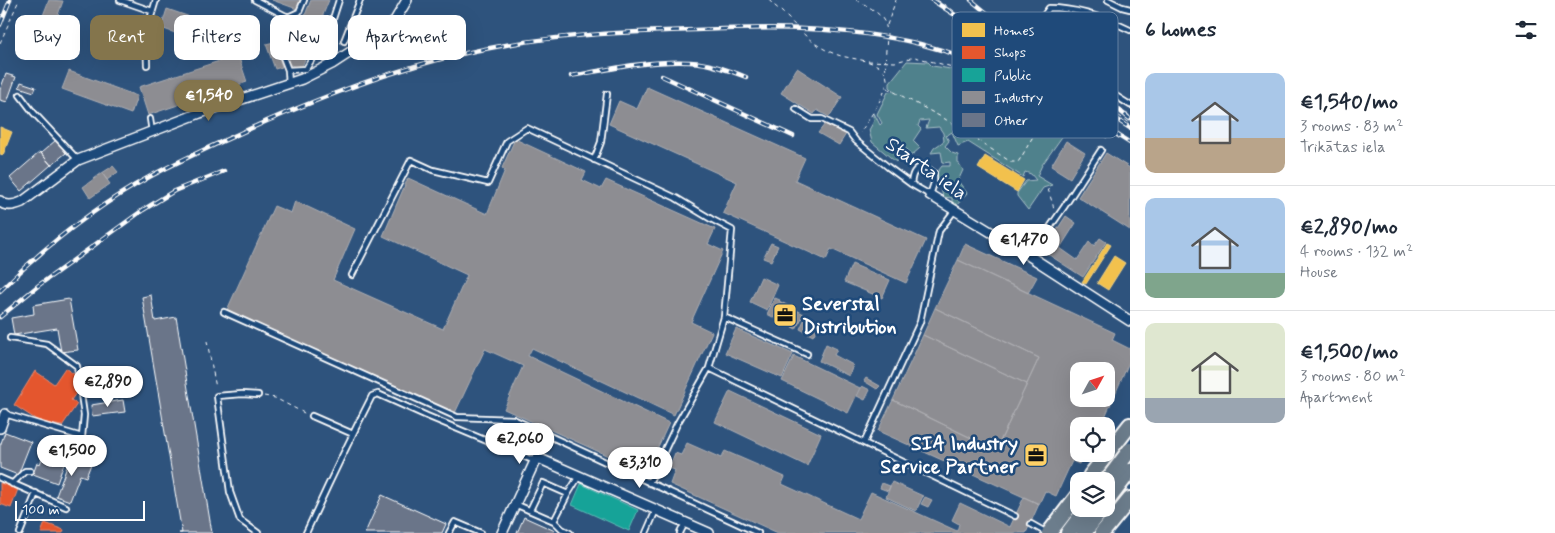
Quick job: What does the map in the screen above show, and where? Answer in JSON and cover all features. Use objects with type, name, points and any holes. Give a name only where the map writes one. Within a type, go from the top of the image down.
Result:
[{"type":"main road","points":[[1092,472],[1130,425]]},
{"type":"main road","points":[[1114,472],[1130,450]]},
{"type":"main road","points":[[1115,491],[1130,471]]},
{"type":"main road","points":[[1102,533],[1130,499]]},
{"type":"main road","points":[[1048,533],[1070,505]]},
{"type":"main road","points":[[1068,533],[1080,517]]},
{"type":"main road","points":[[1084,533],[1096,517]]},
{"type":"street","points":[[0,201],[3,204],[13,206],[22,202],[78,160],[200,113],[302,79],[332,64],[382,32],[394,22],[407,0]]},
{"type":"street","name":"Starta iela","points":[[930,195],[1030,256],[1130,321]]},
{"type":"street","points":[[0,428],[5,414]]},
{"type":"street","points":[[502,533],[538,458],[709,533]]},
{"type":"lane","points":[[120,0],[152,11]]},
{"type":"lane","points":[[147,65],[146,33],[156,0]]},
{"type":"lane","points":[[255,0],[284,15]]},
{"type":"lane","points":[[292,15],[299,12],[304,0]]},
{"type":"lane","points":[[288,70],[306,70],[330,28],[339,0]]},
{"type":"lane","points":[[344,41],[360,0]]},
{"type":"lane","points":[[1108,0],[1130,9]]},
{"type":"lane","points":[[1046,12],[1049,8],[1066,8],[1080,12]]},
{"type":"lane","points":[[1118,25],[1130,30]]},
{"type":"lane","points":[[284,60],[288,70],[289,84]]},
{"type":"lane","points":[[594,160],[601,142],[607,94]]},
{"type":"lane","points":[[20,95],[33,112],[78,160]]},
{"type":"lane","points":[[1118,97],[1130,105]]},
{"type":"lane","name":"Starta iela","points":[[796,109],[812,119],[822,119],[849,132],[856,141],[911,184],[930,195]]},
{"type":"lane","points":[[150,119],[152,132]]},
{"type":"lane","points":[[352,275],[411,160],[433,170],[488,183],[507,141],[527,128],[676,198],[732,230],[724,317],[710,368],[677,424],[649,483]]},
{"type":"lane","points":[[1030,256],[1101,150]]},
{"type":"lane","points":[[911,184],[912,176],[916,170],[920,167],[928,168],[934,173],[934,183],[930,195]]},
{"type":"lane","points":[[864,443],[920,322],[935,243],[939,230],[954,211]]},
{"type":"lane","points":[[224,312],[457,417],[513,420],[758,533]]},
{"type":"lane","points":[[724,317],[807,354]]},
{"type":"lane","points":[[5,414],[82,436],[84,415],[77,366],[47,344],[10,338]]},
{"type":"lane","points":[[710,368],[1015,516]]},
{"type":"lane","points":[[306,533],[332,475],[372,396],[378,394],[535,461]]},
{"type":"lane","points":[[258,395],[217,396],[230,492],[240,520],[258,533]]},
{"type":"lane","points":[[312,416],[353,434]]},
{"type":"lane","points":[[12,484],[26,470],[30,470]]},
{"type":"lane","points":[[554,521],[580,476]]},
{"type":"lane","points":[[0,478],[66,507]]},
{"type":"lane","points":[[530,510],[544,483],[568,494]]},
{"type":"lane","points":[[20,533],[36,493]]},
{"type":"lane","points":[[515,504],[554,521],[562,529],[570,533]]},
{"type":"lane","points":[[646,533],[656,509]]},
{"type":"lane","points":[[449,533],[455,522],[481,533]]},
{"type":"lane","points":[[680,533],[684,523]]},
{"type":"lane","points":[[1031,524],[1048,533]]},
{"type":"path","points":[[0,43],[19,0]]},
{"type":"path","points":[[769,0],[812,42],[838,55],[868,61],[885,62],[895,62],[915,57],[952,67]]},
{"type":"path","points":[[856,0],[881,16],[887,25]]},
{"type":"path","points":[[886,74],[887,25],[896,0]]},
{"type":"path","points":[[937,0],[956,12]]},
{"type":"path","points":[[868,61],[881,68],[886,74]]},
{"type":"path","name":"Starta iela","points":[[856,141],[887,88],[888,79],[886,74]]},
{"type":"path","points":[[887,88],[952,124]]},
{"type":"path","points":[[1118,107],[1130,116]]},
{"type":"path","points":[[1118,115],[1130,123]]},
{"type":"path","points":[[974,138],[1011,162],[1018,162],[1032,138]]},
{"type":"path","points":[[1048,189],[1053,204],[1054,221]]},
{"type":"path","points":[[207,341],[217,396]]},
{"type":"path","points":[[258,395],[275,398],[312,416]]},
{"type":"green space","points":[[907,61],[928,62],[932,66],[952,69],[952,132],[946,136],[949,141],[945,146],[952,153],[958,155],[958,162],[963,170],[958,181],[967,193],[957,205],[952,203],[952,198],[943,197],[935,175],[942,166],[950,166],[950,162],[943,163],[941,152],[931,153],[934,148],[944,141],[943,133],[939,127],[926,128],[929,120],[920,121],[918,126],[921,129],[913,141],[920,148],[912,155],[909,155],[908,150],[903,148],[896,162],[872,142],[869,130],[874,121],[873,116],[874,113],[880,125],[882,123],[877,114],[888,92],[894,91],[890,87],[890,82]]},
{"type":"green space","points":[[955,138],[1061,138],[1042,165],[1037,176],[1052,185],[1043,188],[1028,210],[1017,196],[1017,193],[1026,181],[1036,180],[1031,174],[1025,172],[1023,177],[968,142],[958,146]]},
{"type":"building: Homes","points":[[0,127],[12,132],[3,155],[0,154]]},
{"type":"building: Homes","points":[[985,156],[1024,180],[1017,192],[978,168]]},
{"type":"building: Homes","points":[[1107,243],[1111,245],[1086,284],[1082,282]]},
{"type":"building: Homes","points":[[1114,256],[1125,263],[1108,290],[1097,283]]},
{"type":"building: Shops","points":[[65,368],[75,375],[79,389],[71,400],[77,404],[62,426],[40,422],[14,405],[35,371],[54,384]]},
{"type":"building: Shops","points":[[0,483],[18,489],[11,508],[0,504]]},
{"type":"building: Shops","points":[[45,523],[64,530],[63,533],[41,533]]},
{"type":"building: Public","points":[[581,484],[638,510],[629,531],[572,505]]},
{"type":"building: Industry","points":[[49,0],[63,1],[58,15],[43,15]]},
{"type":"building: Industry","points":[[272,0],[301,0],[297,9]]},
{"type":"building: Industry","points":[[311,0],[329,0],[323,15],[305,15]]},
{"type":"building: Industry","points":[[167,9],[184,15],[174,15],[174,33],[164,29],[164,18]]},
{"type":"building: Industry","points":[[270,43],[270,55],[266,44]]},
{"type":"building: Industry","points":[[223,60],[240,60],[247,82],[148,115],[139,87]]},
{"type":"building: Industry","points":[[272,60],[280,60],[282,67],[275,69]]},
{"type":"building: Industry","points":[[287,60],[305,60],[301,69],[286,63]]},
{"type":"building: Industry","points":[[797,68],[842,97],[829,117],[817,110],[814,114],[781,93]]},
{"type":"building: Industry","points":[[69,71],[137,96],[131,114],[62,89]]},
{"type":"building: Industry","points":[[647,87],[805,158],[795,180],[926,240],[906,283],[831,249],[826,260],[723,213],[737,182],[609,124],[619,101],[637,109]]},
{"type":"building: Industry","points":[[825,124],[846,134],[839,145],[818,133]]},
{"type":"building: Industry","points":[[515,139],[586,172],[582,180],[601,189],[606,180],[715,229],[708,244],[723,251],[691,322],[712,332],[674,415],[532,348],[528,356],[669,423],[646,473],[504,409],[523,366],[485,349],[455,413],[227,310],[274,206],[291,213],[295,201],[355,229],[333,280],[443,329],[467,275],[383,236],[408,178],[487,214],[505,170],[502,168]]},
{"type":"building: Industry","points":[[1066,141],[1085,153],[1070,178],[1051,166]]},
{"type":"building: Industry","points":[[1106,153],[1130,168],[1130,230],[1078,197]]},
{"type":"building: Industry","points":[[113,166],[118,172],[107,180],[102,173]]},
{"type":"building: Industry","points":[[102,173],[110,184],[90,198],[83,187]]},
{"type":"building: Industry","points":[[1066,216],[1076,223],[1060,248],[1077,260],[1089,242],[1094,246],[1100,238],[1106,242],[1083,277],[1043,251]]},
{"type":"building: Industry","points":[[771,243],[778,246],[771,261],[763,258]]},
{"type":"building: Industry","points":[[965,244],[1037,277],[1028,293],[958,260]]},
{"type":"building: Industry","points":[[958,260],[1115,333],[1112,340],[1130,349],[1130,360],[1115,394],[1115,362],[1070,362],[1070,408],[1109,408],[1105,417],[1070,417],[1070,462],[1072,462],[1056,496],[1045,491],[1039,504],[878,431],[893,400],[996,450],[1039,358],[935,308]]},
{"type":"building: Industry","points":[[852,264],[890,280],[882,298],[844,282]]},
{"type":"building: Industry","points":[[761,277],[778,285],[767,310],[750,302]]},
{"type":"building: Industry","points":[[775,298],[804,314],[796,329],[767,314]]},
{"type":"building: Industry","points":[[935,308],[1039,358],[1027,384],[923,335]]},
{"type":"building: Industry","points":[[804,320],[818,327],[813,336],[800,329]]},
{"type":"building: Industry","points":[[736,329],[793,354],[782,378],[725,353]]},
{"type":"building: Industry","points":[[923,335],[1027,384],[996,450],[893,400]]},
{"type":"building: Industry","points":[[826,344],[837,349],[834,355],[853,365],[849,376],[819,361]]},
{"type":"building: Industry","points":[[794,356],[860,388],[848,413],[782,381]]},
{"type":"building: Industry","points":[[866,378],[880,386],[877,389],[864,381]]},
{"type":"building: Industry","points":[[862,386],[870,390],[865,400],[857,396]]},
{"type":"building: Industry","points":[[730,391],[821,434],[807,466],[715,422]]},
{"type":"building: Industry","points":[[524,441],[528,441],[531,446],[530,450],[524,451],[521,448],[521,444]]},
{"type":"building: Industry","points":[[687,443],[721,458],[725,451],[785,477],[782,484],[858,519],[871,492],[957,531],[959,524],[952,520],[960,503],[1010,527],[1024,497],[1039,504],[1026,533],[778,533],[670,484],[675,470],[669,468],[675,453],[681,455]]},
{"type":"building: Industry","points":[[892,482],[923,496],[916,511],[886,497]]},
{"type":"building: Industry","points":[[882,483],[890,486],[888,491],[880,488]]},
{"type":"building: Industry","points":[[925,497],[932,500],[928,507],[921,504]]},
{"type":"building: Other","points":[[6,74],[16,77],[7,102],[0,100],[0,90]]},
{"type":"building: Other","points":[[21,82],[36,87],[34,92],[19,87]]},
{"type":"building: Other","points":[[56,140],[66,153],[51,165],[41,153]]},
{"type":"building: Other","points":[[40,152],[51,165],[21,191],[10,178]]},
{"type":"building: Other","points":[[151,295],[155,321],[176,317],[212,533],[182,533],[142,297]]},
{"type":"building: Other","points":[[69,299],[78,350],[61,352],[57,328],[14,335],[11,318],[34,314],[33,305]]},
{"type":"building: Other","points":[[123,400],[125,412],[92,416],[91,405]]},
{"type":"building: Other","points":[[5,432],[31,442],[18,475],[0,468],[0,446]]},
{"type":"building: Other","points":[[47,446],[60,451],[62,448],[69,450],[57,483],[33,474],[37,463],[40,464]]},
{"type":"building: Other","points":[[71,456],[91,464],[86,477],[80,475],[70,501],[56,496]]},
{"type":"building: Other","points":[[382,495],[446,524],[442,533],[365,533]]},
{"type":"building: Other","points":[[524,517],[555,531],[554,533],[517,533]]},
{"type":"railway","points":[[0,25],[10,0]]},
{"type":"railway","points":[[932,0],[952,13]]},
{"type":"railway","points":[[971,0],[986,12]]},
{"type":"railway","points":[[0,291],[71,228],[151,176],[296,109],[354,86],[444,58],[529,41],[576,36],[752,28],[808,29],[864,34],[920,44],[952,53]]},
{"type":"railway","points":[[571,76],[660,62],[690,62],[726,69],[746,77]]},
{"type":"railway","points":[[662,76],[793,136]]},
{"type":"railway","points":[[1118,110],[1130,119]]},
{"type":"railway","points":[[1118,120],[1130,128]]},
{"type":"railway","points":[[1118,136],[1130,143]]},
{"type":"railway","points":[[0,317],[39,285],[143,210],[174,191],[224,171]]},
{"type":"place","name":"Severstal Distribution","points":[[785,315]]},
{"type":"place","name":"SIA Industry Service Partner","points":[[1036,455]]}]
